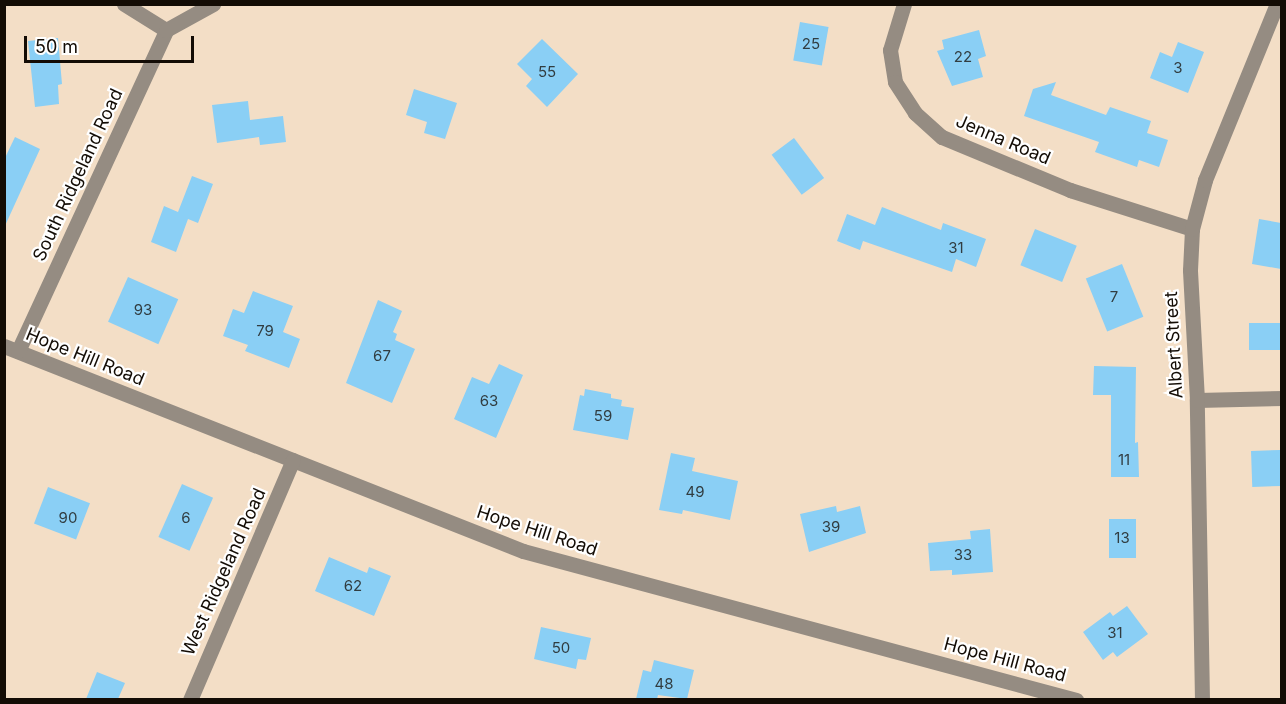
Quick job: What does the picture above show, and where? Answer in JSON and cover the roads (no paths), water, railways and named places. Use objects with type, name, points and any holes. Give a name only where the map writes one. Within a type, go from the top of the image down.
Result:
[{"type":"street","points":[[124,4],[166,30],[213,4]]},
{"type":"street","name":"Jenna Road","points":[[904,4],[890,50],[895,82],[915,113],[942,137],[1070,190],[1192,229]]},
{"type":"street","name":"Albert Street","points":[[1202,699],[1197,400],[1190,270],[1192,229],[1205,180],[1277,4]]},
{"type":"street","name":"South Ridgeland Road","points":[[11,349],[166,30]]},
{"type":"street","name":"Hope Hill Road","points":[[11,349],[523,551],[1076,699]]},
{"type":"street","points":[[1197,400],[1281,398]]},
{"type":"street","name":"West Ridgeland Road","points":[[190,699],[293,460]]}]
